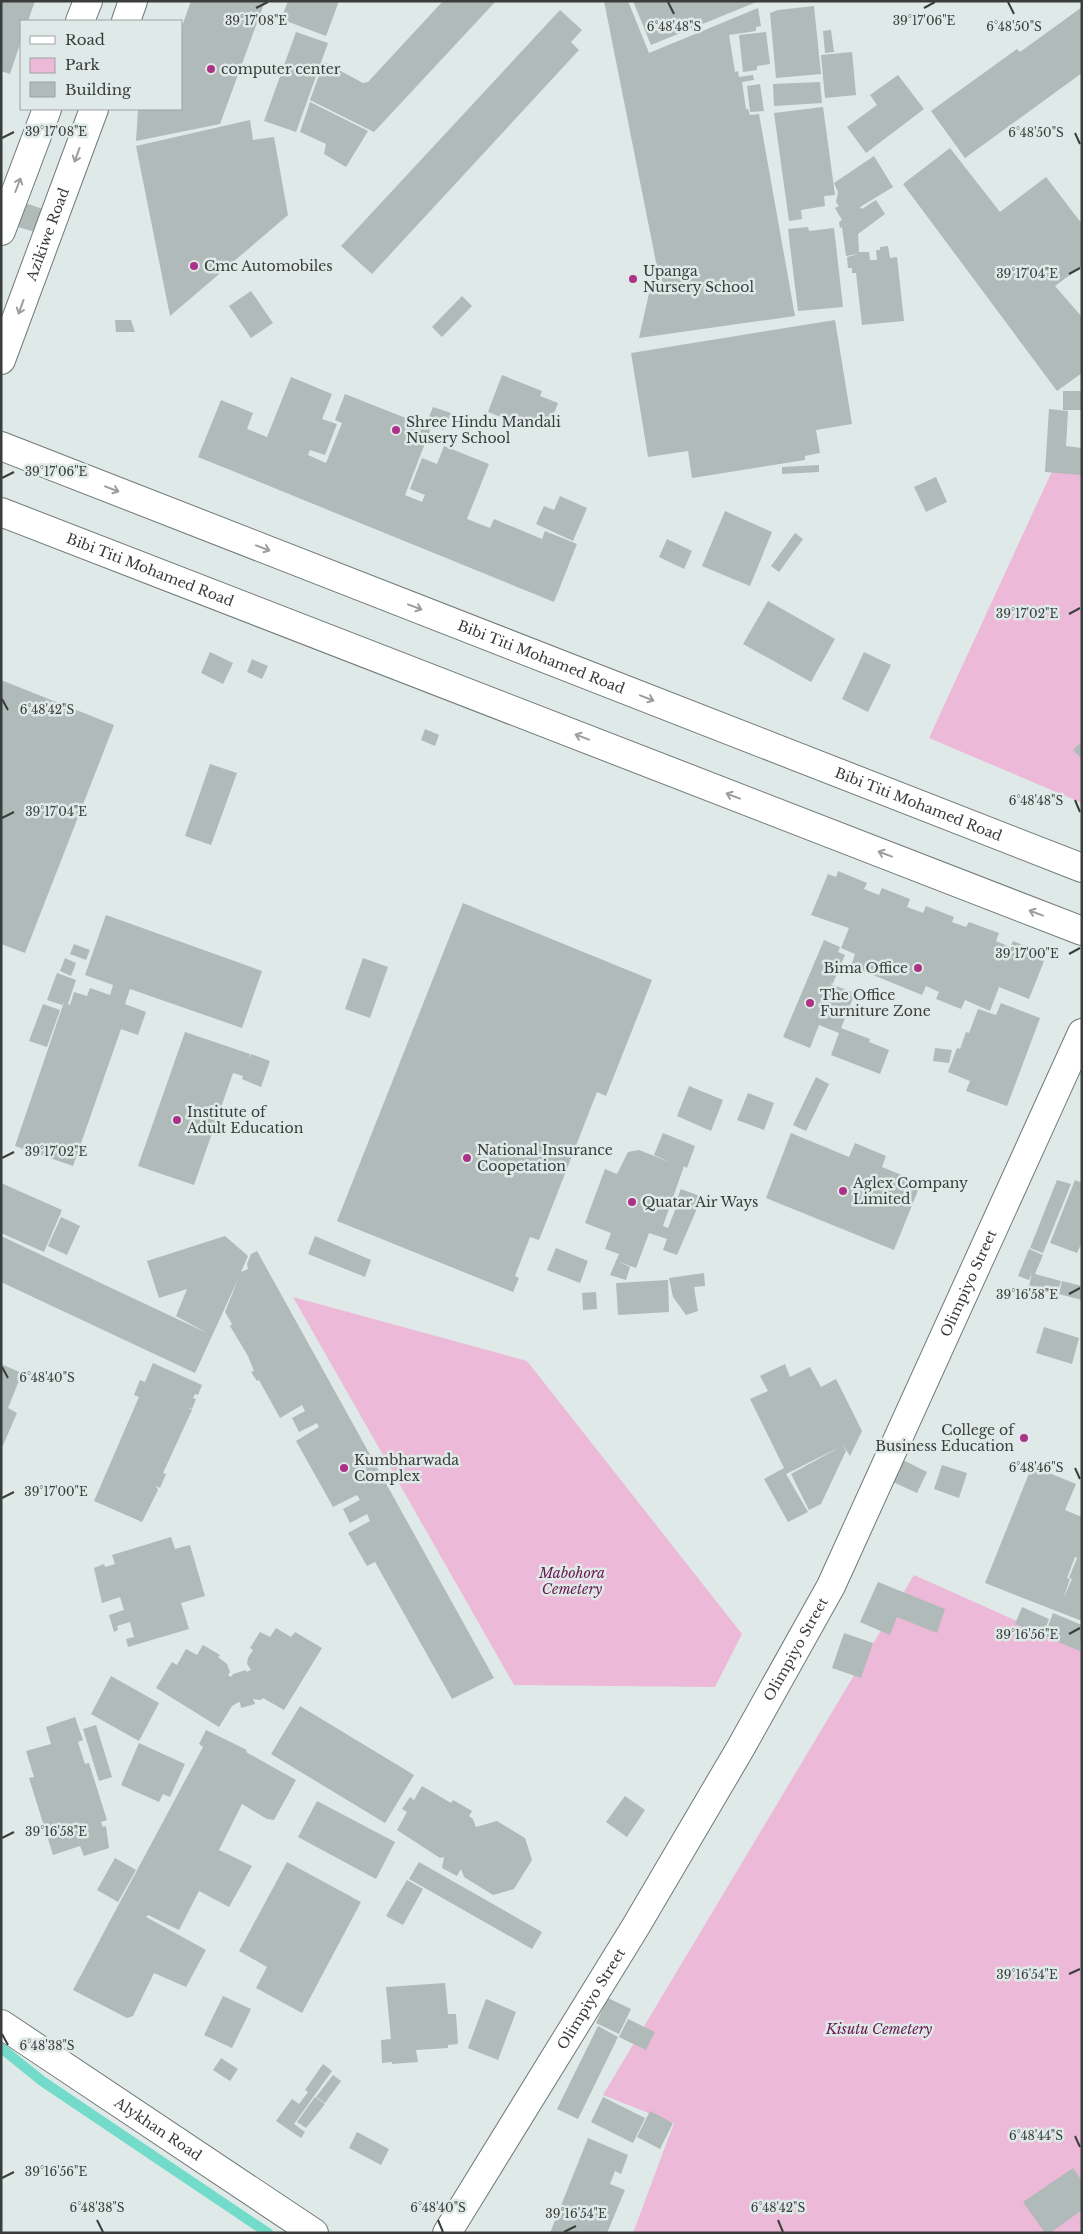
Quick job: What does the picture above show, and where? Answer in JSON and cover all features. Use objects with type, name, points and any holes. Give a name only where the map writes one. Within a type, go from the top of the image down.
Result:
[{"type":"main road","points":[[80,20],[88,1]]},
{"type":"main road","points":[[126,20],[133,1]]},
{"type":"main road","points":[[1,231],[47,110]]},
{"type":"main road","name":"Azikiwe Road","points":[[1,360],[94,110]]},
{"type":"main road","name":"Bibi Titi Mohamed Road","points":[[1,446],[1082,868]]},
{"type":"main road","name":"Bibi Titi Mohamed Road","points":[[1,512],[1082,931]]},
{"type":"main road","name":"Olimpiyo Street","points":[[447,2233],[636,1926],[740,1750],[831,1586],[1082,1033]]},
{"type":"main road","name":"Alykhan Road","points":[[1,2024],[314,2233]]},
{"type":"green space","points":[[1053,469],[1082,474],[1082,803],[929,738]]},
{"type":"green space","name":"Mabohora Cemetery","points":[[293,1297],[527,1361],[742,1634],[715,1687],[514,1685]]},
{"type":"green space","name":"Kisutu Cemetery","points":[[914,1575],[1082,1650],[1082,2233],[633,2233],[674,2123],[603,2095]]},
{"type":"building","points":[[1,1],[35,1],[28,20],[20,20],[20,44],[10,74],[1,71]]},
{"type":"building","name":"computer center","points":[[191,1],[265,1],[220,124],[136,141],[138,110],[182,110],[182,26]]},
{"type":"building","points":[[288,1],[339,1],[326,36],[281,19]]},
{"type":"building","points":[[443,1],[496,1],[374,132],[310,100],[324,62],[363,83],[368,82]]},
{"type":"building","points":[[604,1],[628,1],[649,53],[758,8],[761,26],[756,27],[756,31],[729,35],[735,72],[738,71],[739,77],[753,75],[754,80],[742,82],[746,109],[748,109],[750,115],[759,114],[795,316],[639,338],[656,262]]},
{"type":"building","points":[[633,1],[759,1],[651,45]]},
{"type":"building","points":[[814,6],[821,74],[776,78],[770,13],[778,10]]},
{"type":"building","points":[[1082,7],[1082,73],[965,158],[931,111],[1017,49],[1020,52]]},
{"type":"building","points":[[560,10],[582,30],[571,42],[579,50],[372,274],[341,246]]},
{"type":"building","points":[[831,30],[834,52],[825,53],[823,31]]},
{"type":"building","points":[[296,32],[328,43],[296,132],[264,121]]},
{"type":"building","points":[[766,32],[770,64],[757,66],[757,70],[743,72],[739,35]]},
{"type":"building","points":[[852,52],[856,95],[825,98],[821,55]]},
{"type":"building","points":[[898,75],[924,109],[866,153],[847,127],[877,105],[870,95]]},
{"type":"building","points":[[820,82],[822,103],[774,106],[773,84]]},
{"type":"building","points":[[760,84],[764,111],[750,112],[747,86]]},
{"type":"building","points":[[310,102],[368,131],[346,167],[324,154],[326,144],[300,132]]},
{"type":"building","points":[[823,107],[835,195],[824,196],[825,206],[801,210],[802,219],[789,221],[774,113]]},
{"type":"building","name":"Cmc Automobiles","points":[[250,120],[253,140],[274,137],[288,215],[170,316],[136,146]]},
{"type":"building","points":[[950,148],[1000,212],[1046,177],[1082,224],[1082,266],[1055,286],[1082,317],[1082,373],[1057,391],[903,184]]},
{"type":"building","points":[[874,156],[893,187],[860,207],[862,209],[876,200],[885,214],[858,234],[859,252],[869,252],[870,260],[877,260],[876,250],[880,250],[880,247],[888,246],[890,258],[897,257],[904,321],[862,325],[856,273],[852,273],[852,268],[848,268],[847,257],[859,254],[846,256],[842,227],[861,216],[840,228],[839,222],[842,220],[835,208],[839,206],[836,202],[838,192],[834,183]]},
{"type":"building","points":[[25,203],[46,210],[39,233],[18,227]]},
{"type":"building","points":[[808,227],[809,231],[834,228],[843,307],[798,311],[788,229]]},
{"type":"building","points":[[251,291],[273,323],[251,338],[229,306]]},
{"type":"building","points":[[462,296],[472,306],[442,337],[432,327]]},
{"type":"building","points":[[115,320],[131,320],[135,332],[116,332]]},
{"type":"building","points":[[835,320],[852,424],[816,430],[820,453],[805,456],[805,460],[692,478],[688,451],[648,457],[631,353]]},
{"type":"building","points":[[502,375],[542,391],[540,396],[558,403],[549,426],[533,419],[529,428],[488,412]]},
{"type":"building","points":[[291,377],[332,394],[322,419],[337,424],[325,455],[310,450],[308,455],[326,463],[342,423],[335,420],[345,394],[431,428],[405,495],[422,502],[425,495],[410,489],[422,458],[437,464],[444,446],[489,464],[467,519],[490,528],[494,519],[542,539],[545,531],[577,544],[554,602],[198,457],[221,400],[253,413],[247,429],[267,437]]},
{"type":"building","points":[[1063,391],[1082,391],[1082,410],[1063,410]]},
{"type":"building","points":[[433,407],[451,413],[444,430],[426,424]]},
{"type":"building","points":[[1049,409],[1068,411],[1066,446],[1082,448],[1082,475],[1045,472]]},
{"type":"building","points":[[819,465],[819,472],[782,474],[782,467]]},
{"type":"building","points":[[936,477],[947,502],[926,512],[914,487]]},
{"type":"building","points":[[560,496],[587,508],[573,541],[536,524],[544,506],[554,510]]},
{"type":"building","points":[[725,511],[772,532],[750,586],[702,566]]},
{"type":"building","points":[[795,533],[803,539],[779,572],[771,566]]},
{"type":"building","points":[[667,539],[692,551],[684,569],[659,557]]},
{"type":"building","points":[[768,601],[835,639],[811,682],[743,644]]},
{"type":"building","points":[[210,652],[233,663],[223,684],[201,673]]},
{"type":"building","points":[[864,652],[891,665],[868,712],[842,699]]},
{"type":"building","points":[[252,659],[268,666],[262,679],[247,672]]},
{"type":"building","points":[[1,680],[114,725],[25,953],[1,944]]},
{"type":"building","points":[[425,729],[439,735],[435,746],[421,740]]},
{"type":"building","points":[[1082,741],[1082,759],[1073,750]]},
{"type":"building","points":[[210,764],[237,773],[211,845],[185,836]]},
{"type":"building","points":[[838,871],[867,883],[864,889],[879,895],[882,888],[910,899],[907,907],[923,913],[926,906],[954,917],[952,922],[966,927],[969,922],[999,933],[996,941],[1010,947],[1013,941],[1041,952],[1038,959],[1044,961],[1029,999],[999,987],[990,1011],[965,1000],[961,1009],[936,999],[939,992],[926,986],[922,995],[851,966],[855,954],[841,948],[849,928],[811,915],[828,874],[836,877]]},
{"type":"building","name":"National Insurance Coopetation","points":[[463,903],[652,980],[606,1096],[597,1092],[539,1240],[530,1237],[515,1276],[519,1278],[513,1292],[337,1221]]},
{"type":"building","points":[[106,915],[262,971],[242,1028],[130,989],[125,1004],[146,1012],[138,1035],[121,1029],[73,1166],[15,1146],[64,1002],[62,1005],[47,1000],[57,973],[76,980],[68,1004],[70,1005],[74,992],[87,996],[90,988],[110,995],[113,985],[85,975]]},
{"type":"building","points":[[824,940],[840,947],[838,952],[845,955],[833,983],[830,984],[855,993],[841,1028],[870,1039],[869,1042],[889,1050],[880,1074],[831,1055],[839,1033],[819,1025],[810,1048],[783,1037]]},
{"type":"building","points":[[74,944],[90,950],[86,960],[70,954]]},
{"type":"building","points":[[65,958],[76,963],[71,976],[60,971]]},
{"type":"building","points":[[363,958],[388,967],[370,1018],[345,1009]]},
{"type":"building","points":[[1001,1003],[1040,1018],[1007,1106],[966,1091],[970,1081],[948,1072],[957,1048],[960,1049],[966,1032],[969,1033],[978,1009],[996,1015]]},
{"type":"building","points":[[43,1004],[60,1010],[47,1047],[29,1041]]},
{"type":"building","name":"Institute of Adult Education","points":[[185,1032],[250,1054],[249,1059],[251,1054],[270,1061],[261,1087],[242,1079],[243,1076],[233,1073],[194,1185],[138,1166]]},
{"type":"building","points":[[935,1048],[952,1050],[949,1063],[933,1061]]},
{"type":"building","points":[[816,1077],[829,1084],[806,1131],[793,1125]]},
{"type":"building","points":[[689,1086],[723,1100],[711,1131],[677,1116]]},
{"type":"building","points":[[748,1093],[774,1103],[764,1130],[737,1120]]},
{"type":"building","name":"Quatar Air Ways","points":[[663,1133],[695,1146],[687,1168],[684,1166],[663,1226],[668,1228],[681,1189],[702,1197],[677,1255],[663,1250],[667,1239],[649,1233],[636,1268],[619,1262],[630,1267],[626,1280],[610,1275],[619,1254],[605,1249],[611,1233],[585,1223],[605,1169],[617,1174],[628,1152],[639,1150],[672,1163],[654,1155]]},
{"type":"building","name":"Aglex Company Limited","points":[[791,1133],[849,1157],[855,1143],[886,1156],[882,1167],[921,1183],[894,1250],[766,1198]]},
{"type":"building","points":[[1057,1180],[1071,1184],[1043,1253],[1030,1248]]},
{"type":"building","points":[[1075,1180],[1082,1183],[1082,1242],[1077,1253],[1050,1243]]},
{"type":"building","points":[[1,1183],[62,1210],[44,1252],[1,1233]]},
{"type":"building","points":[[61,1217],[80,1226],[67,1255],[48,1246]]},
{"type":"building","name":"Kumbharwada Complex","points":[[1,1236],[207,1333],[176,1316],[187,1289],[159,1298],[147,1261],[225,1236],[248,1256],[241,1272],[248,1269],[247,1264],[251,1254],[257,1251],[494,1678],[452,1699],[375,1562],[367,1566],[348,1533],[370,1521],[367,1514],[350,1523],[343,1509],[360,1500],[357,1495],[333,1507],[296,1441],[319,1427],[317,1423],[299,1432],[292,1418],[305,1411],[302,1405],[280,1418],[259,1380],[257,1381],[251,1372],[254,1371],[248,1356],[230,1326],[232,1324],[225,1312],[239,1277],[195,1373],[1,1282]]},
{"type":"building","points":[[315,1236],[371,1260],[365,1277],[308,1254]]},
{"type":"building","points":[[556,1248],[588,1261],[580,1283],[547,1270]]},
{"type":"building","points":[[1029,1249],[1043,1255],[1035,1274],[1061,1281],[1057,1294],[1029,1286],[1032,1273],[1029,1280],[1018,1276]]},
{"type":"building","points":[[704,1273],[705,1286],[694,1287],[698,1311],[686,1315],[673,1297],[669,1278]]},
{"type":"building","points":[[668,1280],[669,1312],[618,1315],[616,1283]]},
{"type":"building","points":[[1062,1281],[1082,1286],[1082,1300],[1059,1294]]},
{"type":"building","points":[[596,1292],[597,1309],[583,1310],[582,1293]]},
{"type":"building","points":[[1044,1327],[1079,1338],[1072,1364],[1036,1353]]},
{"type":"building","points":[[153,1363],[202,1385],[198,1395],[195,1394],[193,1398],[196,1399],[192,1409],[187,1407],[192,1410],[163,1473],[166,1474],[160,1488],[156,1486],[158,1490],[142,1522],[94,1501],[139,1397],[134,1395],[140,1380],[145,1382]]},
{"type":"building","points":[[1,1364],[22,1373],[8,1408],[17,1413],[1,1450]]},
{"type":"building","points":[[785,1364],[790,1377],[810,1367],[821,1387],[836,1379],[862,1431],[850,1456],[843,1445],[846,1451],[821,1504],[809,1510],[791,1474],[842,1446],[786,1474],[808,1512],[788,1522],[764,1479],[784,1468],[750,1399],[768,1391],[760,1376]]},
{"type":"building","points":[[903,1460],[927,1472],[917,1493],[893,1482]]},
{"type":"building","points":[[942,1465],[967,1473],[959,1498],[934,1489]]},
{"type":"building","points":[[1032,1466],[1076,1484],[1065,1510],[1082,1517],[1082,1621],[985,1583]],"holes":[[[1075,1557],[1077,1558],[1069,1578],[1072,1579],[1063,1599],[1070,1579],[1067,1578]]]},
{"type":"building","points":[[171,1537],[175,1549],[190,1545],[205,1596],[181,1603],[189,1629],[128,1647],[126,1639],[134,1637],[130,1622],[117,1626],[118,1630],[114,1632],[109,1615],[124,1610],[120,1597],[102,1603],[94,1568],[104,1564],[105,1567],[115,1564],[112,1555]]},
{"type":"building","points":[[878,1582],[945,1609],[937,1633],[897,1617],[890,1635],[860,1622]]},
{"type":"building","points":[[1022,1607],[1049,1619],[1043,1636],[1015,1624]]},
{"type":"building","points":[[1053,1613],[1082,1625],[1080,1651],[1044,1636]]},
{"type":"building","points":[[276,1628],[291,1637],[295,1632],[322,1648],[284,1710],[263,1698],[261,1700],[253,1699],[255,1704],[241,1708],[240,1702],[232,1706],[219,1727],[156,1688],[172,1662],[177,1665],[186,1649],[197,1655],[203,1645],[220,1655],[218,1657],[227,1664],[230,1672],[228,1675],[231,1677],[233,1674],[251,1670],[247,1664],[253,1650],[250,1648],[260,1632],[270,1637]]},
{"type":"building","points":[[844,1633],[873,1643],[861,1678],[832,1668]]},
{"type":"building","points":[[111,1676],[159,1703],[139,1741],[91,1714]]},
{"type":"building","points":[[300,1706],[414,1775],[385,1823],[271,1754]]},
{"type":"building","points":[[75,1717],[83,1740],[78,1742],[85,1764],[89,1763],[107,1820],[101,1822],[103,1827],[106,1826],[109,1848],[84,1856],[80,1846],[53,1855],[29,1778],[34,1777],[26,1751],[51,1744],[46,1727]]},
{"type":"building","points":[[96,1725],[112,1777],[99,1781],[83,1729]]},
{"type":"building","points":[[206,1730],[247,1750],[246,1752],[296,1780],[274,1820],[267,1819],[242,1804],[219,1850],[252,1866],[229,1907],[199,1891],[179,1930],[148,1915],[146,1917],[206,1950],[186,1987],[154,1973],[133,2016],[127,2018],[73,1990],[203,1747],[199,1744]]},
{"type":"building","points":[[139,1743],[185,1764],[170,1797],[163,1794],[159,1802],[121,1785]]},
{"type":"building","points":[[422,1786],[451,1803],[453,1800],[472,1811],[469,1816],[473,1819],[476,1827],[497,1821],[525,1838],[532,1860],[514,1889],[493,1895],[464,1877],[461,1869],[457,1876],[442,1868],[444,1857],[440,1858],[397,1830],[407,1812],[402,1809],[410,1797],[414,1800]]},
{"type":"building","points":[[625,1796],[645,1810],[627,1837],[606,1822]]},
{"type":"building","points":[[317,1801],[395,1842],[376,1879],[298,1837]]},
{"type":"building","points":[[115,1858],[136,1870],[118,1902],[97,1890]]},
{"type":"building","points":[[287,1862],[361,1902],[302,2013],[256,1988],[267,1967],[239,1951]]},
{"type":"building","points":[[419,1862],[542,1932],[532,1949],[409,1879]]},
{"type":"building","points":[[407,1880],[423,1889],[403,1925],[386,1916]]},
{"type":"building","points":[[445,1983],[448,2014],[456,2014],[458,2044],[448,2045],[448,2048],[416,2050],[418,2062],[382,2063],[381,2040],[391,2039],[386,1987]]},
{"type":"building","points":[[223,1996],[251,2009],[232,2048],[204,2035]]},
{"type":"building","points":[[608,1998],[631,2009],[619,2034],[596,2023]]},
{"type":"building","points":[[486,1999],[516,2012],[498,2060],[468,2048]]},
{"type":"building","points":[[628,2019],[655,2032],[646,2050],[619,2037]]},
{"type":"building","points":[[598,2026],[618,2037],[578,2119],[557,2109]]},
{"type":"building","points":[[221,2058],[238,2069],[230,2081],[213,2070]]},
{"type":"building","points":[[323,2064],[332,2071],[294,2124],[305,2132],[301,2138],[276,2121],[292,2099],[299,2104],[308,2092],[305,2090]]},
{"type":"building","points":[[333,2075],[341,2081],[325,2103],[316,2097]]},
{"type":"building","points":[[315,2097],[325,2104],[306,2128],[297,2122]]},
{"type":"building","points":[[603,2097],[645,2118],[633,2143],[591,2122]]},
{"type":"building","points":[[650,2111],[673,2123],[660,2149],[637,2137]]},
{"type":"building","points":[[357,2132],[389,2149],[381,2165],[349,2148]]},
{"type":"building","points":[[588,2138],[628,2155],[621,2174],[615,2171],[610,2184],[625,2190],[607,2233],[550,2233]]},
{"type":"building","points":[[1073,2168],[1082,2181],[1082,2210],[1050,2233],[1045,2233],[1023,2202]]},
{"type":"waterway","points":[[1,2048],[42,2081],[268,2233]]},
{"type":"place","name":"computer center","points":[[211,69]]},
{"type":"place","name":"Cmc Automobiles","points":[[194,266]]},
{"type":"place","name":"Upanga Nursery School","points":[[633,279]]},
{"type":"place","name":"Shree Hindu Mandali Nusery School","points":[[396,430]]},
{"type":"place","name":"Bima Office","points":[[918,968]]},
{"type":"place","name":"The Office Furniture Zone","points":[[810,1003]]},
{"type":"place","name":"Institute of Adult Education","points":[[177,1120]]},
{"type":"place","name":"National Insurance Coopetation","points":[[467,1158]]},
{"type":"place","name":"Aglex Company Limited","points":[[843,1191]]},
{"type":"place","name":"Quatar Air Ways","points":[[632,1202]]},
{"type":"place","name":"College of Business Education","points":[[1024,1438]]},
{"type":"place","name":"Kumbharwada Complex","points":[[344,1468]]}]
